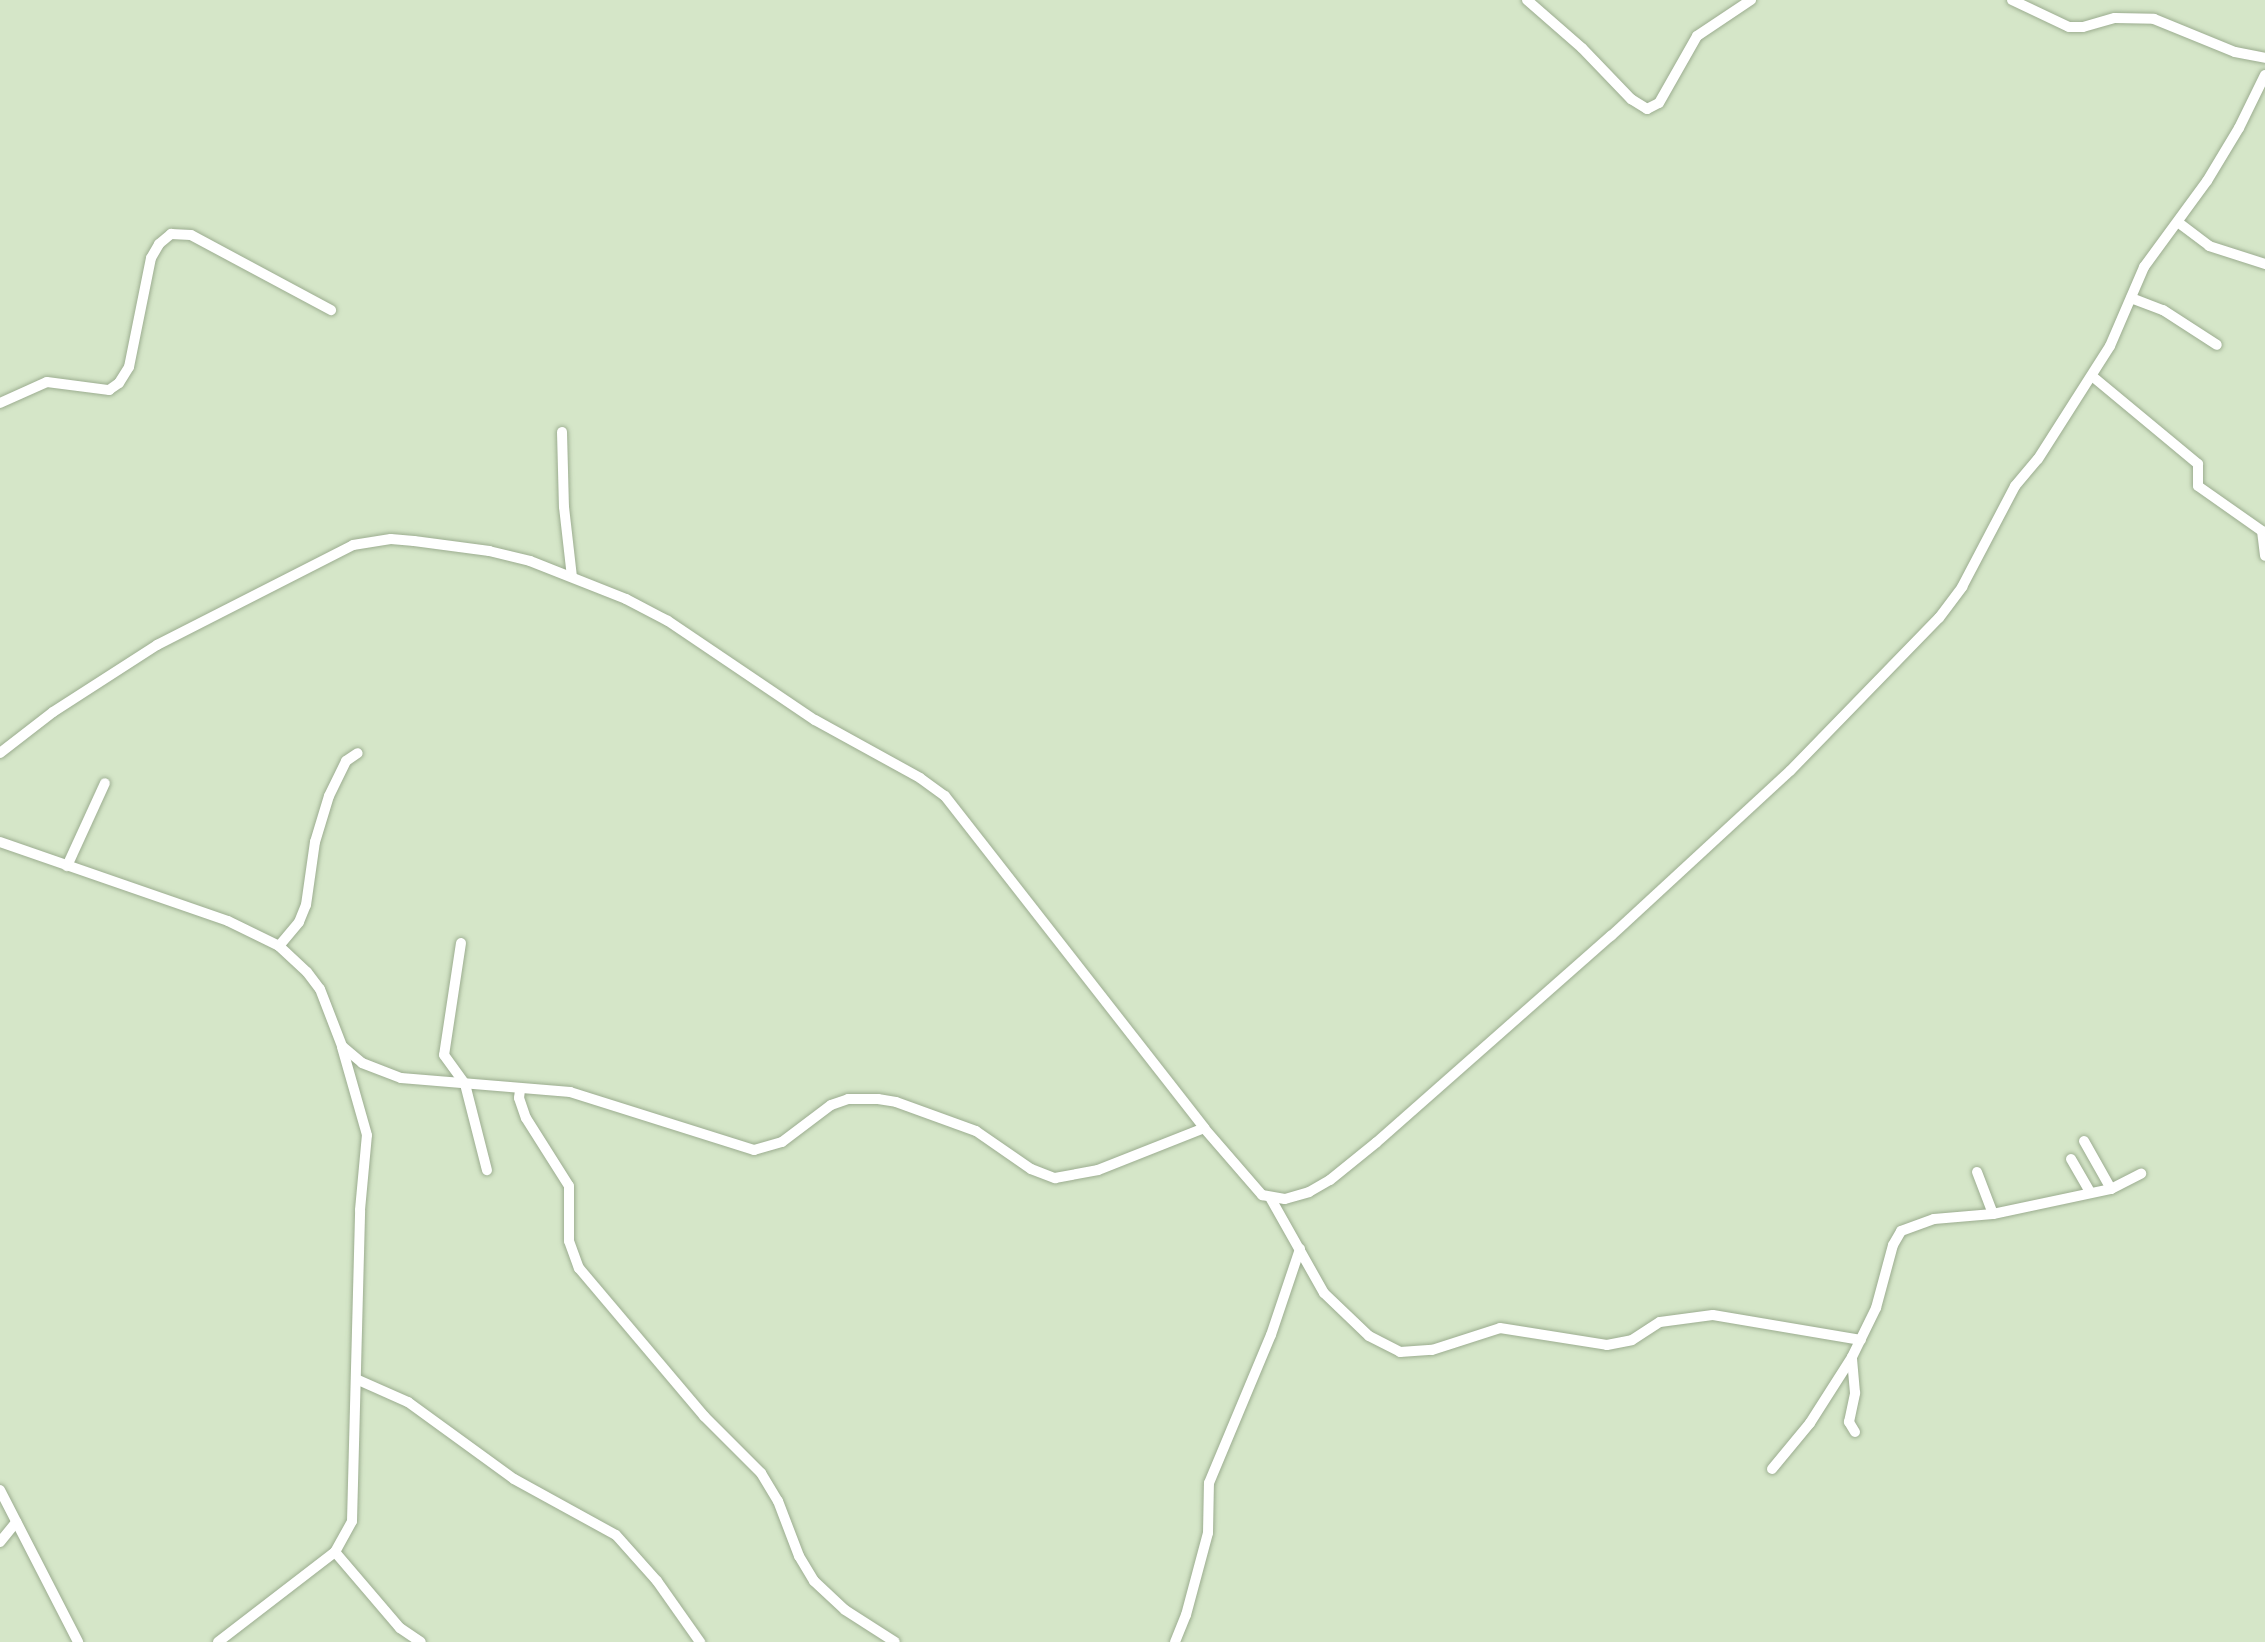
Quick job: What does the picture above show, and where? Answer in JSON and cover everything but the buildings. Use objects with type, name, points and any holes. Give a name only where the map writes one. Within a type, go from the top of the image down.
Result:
[{"type":"street","points":[[1527,0],[1582,48],[1631,99],[1647,109],[1659,103],[1697,36],[1751,0]]},
{"type":"street","points":[[2012,0],[2069,27],[2083,27],[2115,18],[2154,19],[2235,52],[2265,58]]},
{"type":"street","points":[[1271,1199],[1286,1199],[1309,1192],[1330,1180],[1377,1142],[1611,936],[1831,729],[1950,604],[2015,486],[2038,459],[2092,376],[2123,322],[2131,298],[2155,249],[2179,223],[2239,128],[2265,75]]},
{"type":"street","points":[[2179,223],[2209,246],[2265,264]]},
{"type":"street","points":[[0,403],[47,382],[109,390],[119,383],[129,367],[151,258],[159,243],[172,234],[191,234],[331,310]]},
{"type":"street","points":[[2131,298],[2162,310],[2217,345]]},
{"type":"street","points":[[2092,376],[2199,464],[2198,486],[2264,533],[2265,556]]},
{"type":"street","points":[[562,432],[564,507],[572,576]]},
{"type":"street","points":[[0,753],[53,712],[157,645],[353,545],[391,539],[489,551],[572,576],[668,621],[815,720],[920,778],[945,796],[1204,1128],[1255,1188],[1271,1199],[1324,1293],[1349,1320],[1369,1336],[1400,1352],[1432,1350],[1500,1328],[1607,1345],[1632,1340],[1660,1322],[1713,1315],[1861,1340]]},
{"type":"street","points":[[279,946],[299,922],[306,905],[315,842],[329,796],[342,768],[358,752]]},
{"type":"street","points":[[67,866],[105,783]]},
{"type":"street","points":[[0,842],[228,921],[279,946],[300,964],[320,989],[342,1046],[367,1135],[360,1210],[354,1509],[348,1534],[335,1552],[306,1571],[218,1642]]},
{"type":"street","points":[[461,943],[444,1055],[465,1084],[487,1170]]},
{"type":"street","points":[[342,1046],[354,1058],[385,1074],[414,1081],[520,1090],[570,1091],[754,1150],[782,1142],[816,1115],[848,1099],[887,1100],[976,1131],[1031,1169],[1055,1178],[1098,1170],[1204,1128]]},
{"type":"street","points":[[520,1090],[519,1098],[526,1118],[569,1186],[569,1241],[579,1268],[704,1416],[756,1466],[778,1501],[799,1556],[814,1581],[845,1610],[895,1642]]},
{"type":"street","points":[[2084,1141],[2111,1189]]},
{"type":"street","points":[[2071,1159],[2086,1179],[2091,1193]]},
{"type":"street","points":[[1977,1171],[1993,1214]]},
{"type":"street","points":[[1772,1469],[1810,1423],[1852,1357],[1876,1308],[1893,1245],[1901,1231],[1934,1219],[1993,1214],[2111,1189],[2140,1174]]},
{"type":"street","points":[[1175,1642],[1186,1615],[1208,1534],[1209,1483],[1271,1335],[1300,1249]]},
{"type":"street","points":[[1852,1357],[1855,1393],[1849,1422],[1855,1432]]},
{"type":"street","points":[[356,1379],[408,1402],[514,1479],[616,1535],[657,1581],[700,1642]]},
{"type":"street","points":[[0,1490],[78,1642]]},
{"type":"street","points":[[0,1542],[16,1522]]},
{"type":"street","points":[[335,1552],[400,1628],[421,1642]]}]
